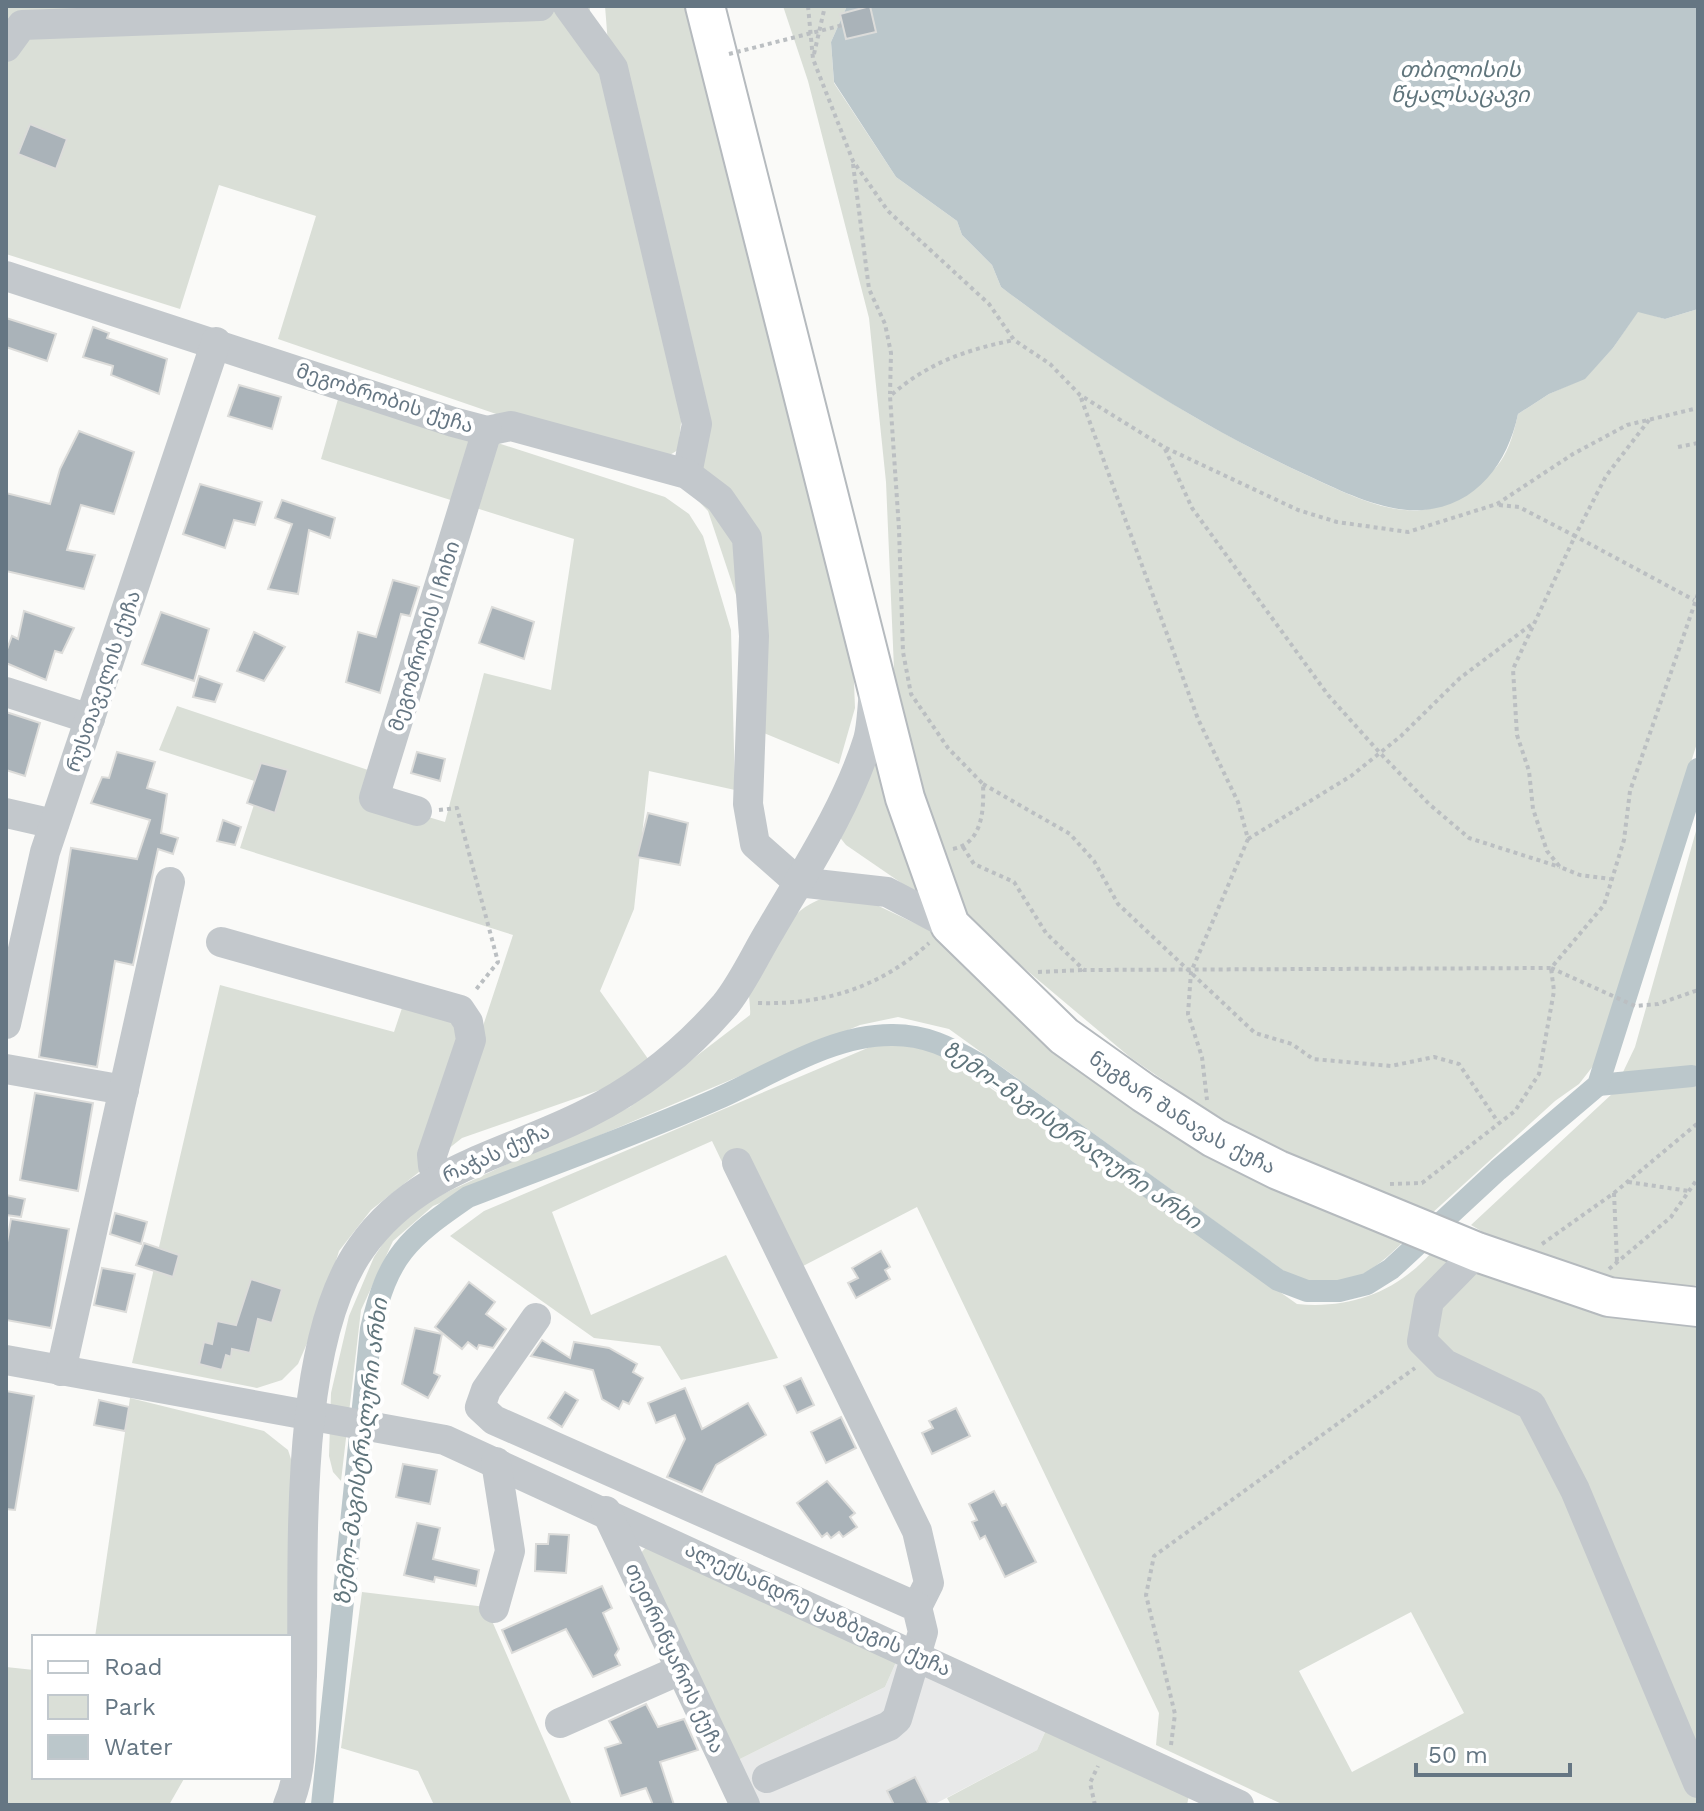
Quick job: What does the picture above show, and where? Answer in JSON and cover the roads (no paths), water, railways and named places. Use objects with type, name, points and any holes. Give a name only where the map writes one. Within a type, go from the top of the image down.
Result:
[{"type":"main road","name":"ნუგზარ შანავას ქუჩა","points":[[705,6],[875,679],[923,857],[950,925],[1064,1036],[1214,1138],[1398,1221],[1582,1290],[1645,1303],[1698,1307]]},
{"type":"street","points":[[11,29],[540,6]]},
{"type":"street","points":[[568,6],[613,68],[697,424],[687,474]]},
{"type":"street","name":"მეგობრობის ქუჩა","points":[[6,276],[487,431],[511,426],[687,474],[720,499],[747,538],[754,636],[748,804],[755,844],[798,882]]},
{"type":"street","name":"რუსთაველის ქუჩა","points":[[6,1024],[14,941],[216,342]]},
{"type":"street","name":"მეგობრობის I ჩიხი","points":[[417,811],[374,798],[487,431]]},
{"type":"street","name":"რაჭას ქუჩა","points":[[288,1805],[300,1750],[318,1419],[337,1295],[359,1250],[386,1216],[440,1177],[585,1115],[621,1095],[685,1046],[728,1002],[847,792],[869,737],[875,679]]},
{"type":"street","points":[[6,692],[90,719]]},
{"type":"street","points":[[6,813],[54,824]]},
{"type":"street","points":[[61,1371],[170,882]]},
{"type":"street","points":[[798,882],[887,892],[950,925]]},
{"type":"street","points":[[221,942],[460,1010],[468,1022],[471,1040],[432,1155],[433,1166],[440,1177]]},
{"type":"street","points":[[6,1069],[124,1090]]},
{"type":"street","points":[[737,1163],[917,1531],[929,1583],[917,1607],[923,1632],[897,1719],[889,1726],[767,1778]]},
{"type":"street","points":[[1482,1254],[1429,1301],[1422,1341],[1445,1364],[1531,1405],[1575,1490],[1698,1783]]},
{"type":"street","points":[[536,1318],[486,1390],[480,1407],[494,1420],[917,1607]]},
{"type":"street","name":"ალექსანდრე ყაზბეგის ქუჩა","points":[[6,1360],[445,1440],[606,1511],[1165,1771],[1199,1797],[1239,1805]]},
{"type":"street","points":[[494,1420],[488,1458],[510,1551],[494,1608]]},
{"type":"street","name":"თეთრიწყაროს ქუჩა","points":[[606,1511],[745,1805]]},
{"type":"street","points":[[560,1723],[680,1670]]},
{"type":"water","name":"თბილისის წყალსაცავი","points":[[847,6],[1698,6],[1698,309],[1665,319],[1638,312],[1613,348],[1585,379],[1549,394],[1518,414],[1507,449],[1498,464],[1474,491],[1459,500],[1423,510],[1366,501],[1271,458],[1190,415],[1113,367],[1001,287],[992,265],[962,235],[957,221],[896,177],[834,82],[831,42]]},
{"type":"waterway","name":"ზემო-მაგისტრალური არხი","points":[[322,1805],[371,1329],[393,1266],[415,1238],[447,1212],[468,1197],[686,1112],[825,1048],[870,1036],[893,1035],[937,1043],[977,1063],[1278,1280],[1307,1291],[1339,1291],[1367,1284],[1391,1269],[1498,1170],[1598,1085],[1698,769]]},
{"type":"waterway","points":[[1598,1085],[1692,1076]]}]
